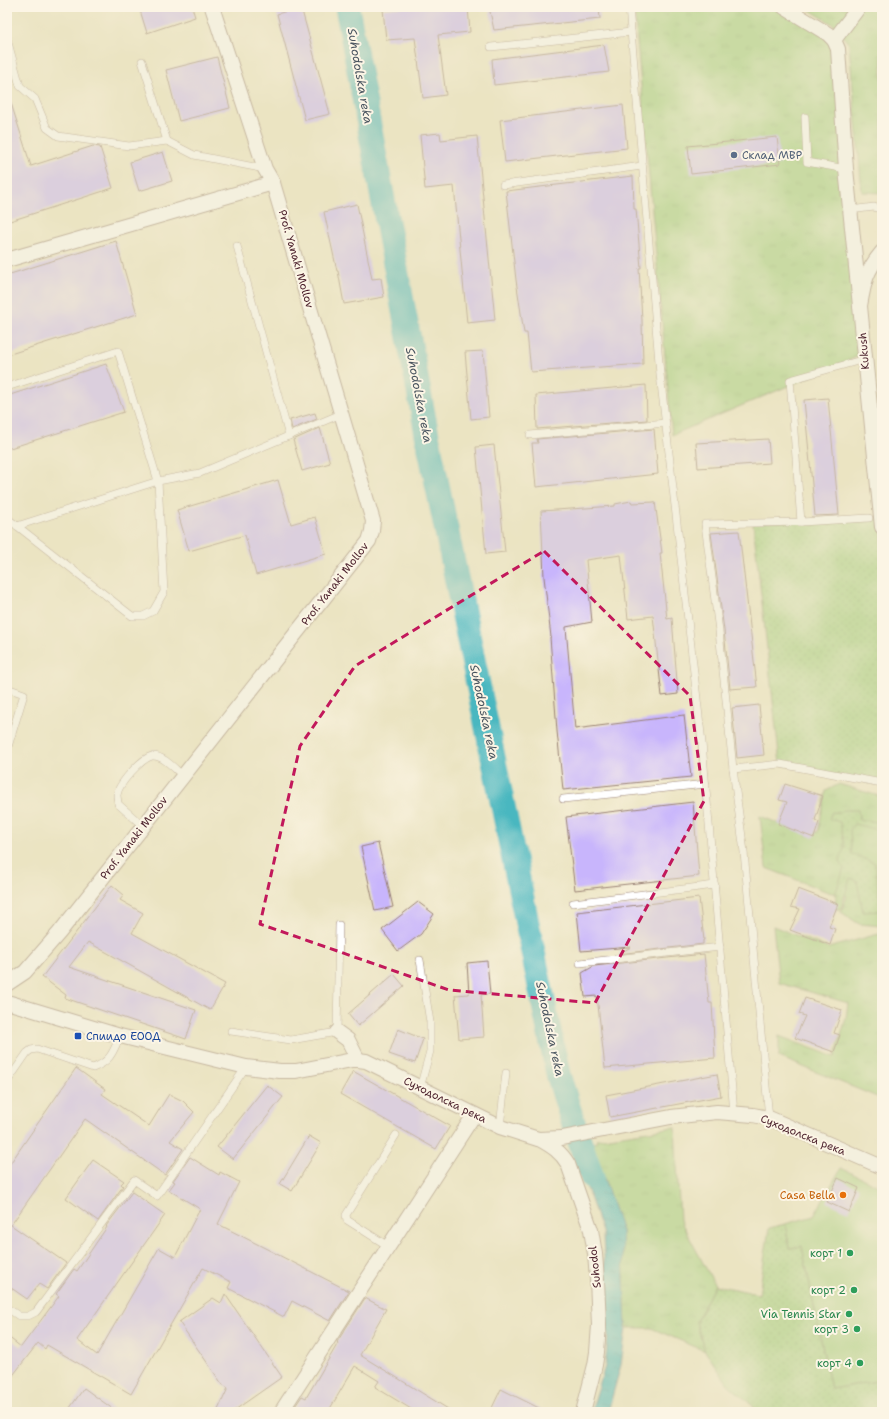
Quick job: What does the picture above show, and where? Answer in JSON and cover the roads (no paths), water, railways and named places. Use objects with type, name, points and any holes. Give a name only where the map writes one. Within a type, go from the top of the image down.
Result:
[{"type":"street","name":"Prof. Yanaki Mollov","points":[[7,984],[25,972],[59,933],[369,541],[372,531],[373,521],[273,183],[265,169],[212,7]]},
{"type":"street","points":[[784,7],[828,34],[834,40],[838,49],[846,169],[860,306]]},
{"type":"street","points":[[834,40],[859,7]]},
{"type":"street","points":[[7,260],[273,183]]},
{"type":"street","name":"Kukush","points":[[882,252],[872,264],[864,281],[860,306],[880,482],[882,527]]},
{"type":"street","name":"Суходолска река","points":[[7,1002],[120,1036],[246,1067],[280,1071],[296,1071],[358,1060],[366,1061],[420,1089],[500,1127],[538,1139],[562,1138],[671,1117],[717,1112],[734,1113],[769,1118],[882,1167]]},
{"type":"street","points":[[337,1032],[348,1040],[358,1060]]},
{"type":"street","points":[[281,1412],[474,1115]]},
{"type":"street","name":"Suhodol","points":[[538,1139],[552,1146],[562,1154],[568,1164],[591,1230],[595,1254],[599,1325],[597,1352],[583,1412]]},
{"type":"lane","points":[[629,7],[666,423],[706,784],[734,1113]]},
{"type":"lane","points":[[491,47],[631,32]]},
{"type":"lane","points":[[7,39],[20,86],[35,99],[47,128],[58,136],[129,146],[167,141],[194,155],[265,169]]},
{"type":"lane","points":[[142,61],[167,141]]},
{"type":"lane","points":[[804,117],[807,162],[846,169]]},
{"type":"lane","points":[[503,185],[642,166]]},
{"type":"lane","points":[[850,210],[874,207],[882,210]]},
{"type":"lane","points":[[237,246],[289,436]]},
{"type":"lane","points":[[7,387],[118,351],[158,481],[164,592],[152,611],[143,616],[132,616],[7,518]]},
{"type":"lane","points":[[801,522],[790,380],[865,359]]},
{"type":"lane","points":[[17,526],[158,481],[200,474],[341,414]]},
{"type":"lane","points":[[530,435],[666,423]]},
{"type":"lane","points":[[769,1118],[744,852],[733,769],[719,631],[705,524],[801,522],[869,518]]},
{"type":"lane","points":[[7,688],[24,694],[7,750]]},
{"type":"lane","points":[[143,826],[118,804],[117,794],[122,783],[143,760],[152,756],[161,758],[183,776]]},
{"type":"lane","points":[[733,769],[780,764],[882,783]]},
{"type":"lane","points":[[563,799],[706,784]]},
{"type":"lane","points":[[573,903],[715,885]]},
{"type":"lane","points":[[230,1031],[291,1040],[337,1032],[339,925]]},
{"type":"lane","points":[[580,963],[720,947]]},
{"type":"lane","points":[[420,960],[430,1022],[430,1051],[420,1089]]},
{"type":"lane","points":[[7,1082],[27,1053],[31,1050],[37,1049],[93,1068],[104,1064],[113,1054],[120,1036]]},
{"type":"lane","points":[[7,1308],[19,1316],[28,1316],[36,1312],[134,1180],[157,1196],[246,1067]]},
{"type":"lane","points":[[500,1127],[506,1073]]},
{"type":"lane","points":[[388,1246],[347,1220],[346,1216],[396,1135]]},
{"type":"water","points":[[592,1143],[622,1231],[626,1328],[621,1365],[608,1412],[591,1412],[605,1366],[608,1337],[603,1235],[573,1147]]},
{"type":"waterway","name":"Suhodolska reka","points":[[347,7],[427,435],[558,1074],[592,1177]]},
{"type":"place","name":"Склад МВР","points":[[734,155]]},
{"type":"place","name":"Спиидо ЕООД","points":[[78,1036]]},
{"type":"place","name":"Casa Bella","points":[[843,1195]]},
{"type":"place","name":"корт 1","points":[[850,1253]]},
{"type":"place","name":"корт 2","points":[[854,1290]]},
{"type":"place","name":"Via Tennis Star","points":[[849,1314]]},
{"type":"place","name":"корт 3","points":[[857,1329]]},
{"type":"place","name":"корт 4","points":[[860,1363]]}]
